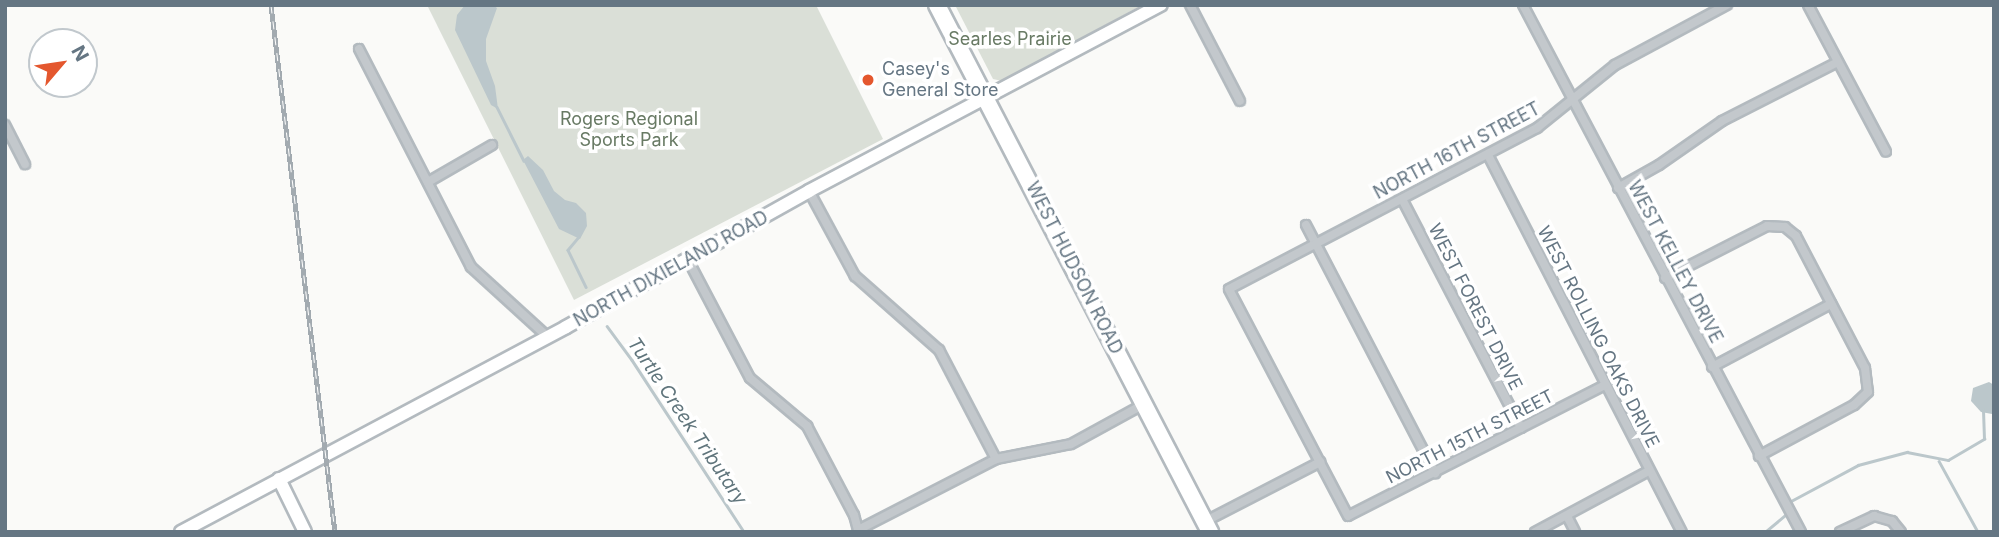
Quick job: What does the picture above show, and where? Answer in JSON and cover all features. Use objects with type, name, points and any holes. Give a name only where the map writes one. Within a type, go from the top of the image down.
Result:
[{"type":"highway","name":"WEST HUDSON ROAD","points":[[937,5],[1207,527]]},
{"type":"main road","name":"NORTH DIXIELAND ROAD","points":[[181,532],[548,337],[809,191],[1161,5]]},
{"type":"main road","points":[[279,479],[305,532]]},
{"type":"street","points":[[1190,5],[1240,101]]},
{"type":"street","name":"WEST KELLEY DRIVE","points":[[1523,5],[1712,368],[1801,532]]},
{"type":"street","name":"NORTH 16TH STREET","points":[[1320,462],[1229,289],[1544,124],[1630,56],[1727,5]]},
{"type":"street","points":[[1808,5],[1886,152]]},
{"type":"street","points":[[359,49],[471,267],[548,337]]},
{"type":"street","points":[[1618,188],[1659,165],[1722,121],[1838,62]]},
{"type":"street","points":[[5,125],[25,164]]},
{"type":"street","points":[[428,182],[492,145]]},
{"type":"street","name":"WEST ROLLING OAKS DRIVE","points":[[1488,155],[1682,532]]},
{"type":"street","points":[[809,191],[855,276],[939,350],[996,459]]},
{"type":"street","name":"WEST FOREST DRIVE","points":[[1402,200],[1521,428]]},
{"type":"street","points":[[1306,225],[1435,473]]},
{"type":"street","points":[[1665,278],[1767,226],[1788,229],[1796,236],[1865,368],[1868,392],[1854,405],[1759,456]]},
{"type":"street","points":[[688,260],[750,378],[807,426],[853,515],[858,530],[996,459],[1071,444],[1144,404]]},
{"type":"street","points":[[1712,368],[1831,304]]},
{"type":"street","name":"NORTH 15TH STREET","points":[[1320,462],[1348,516],[1605,385]]},
{"type":"street","points":[[1207,527],[1320,462]]},
{"type":"street","points":[[1535,532],[1649,471]]},
{"type":"street","points":[[1567,516],[1575,532]]},
{"type":"street","points":[[1840,532],[1870,517],[1892,521],[1900,532]]},
{"type":"green space","name":"Rogers Regional Sports Park","points":[[427,5],[816,5],[883,139],[574,300]]},
{"type":"green space","name":"Searles Prairie","points":[[955,5],[1142,5],[1002,81],[993,79]]},
{"type":"shaded area","points":[[465,5],[493,5],[497,8],[486,39],[486,61],[495,86],[498,109],[491,105],[455,30],[457,15]]},
{"type":"shaded area","points":[[528,156],[543,170],[554,191],[565,200],[576,203],[586,213],[587,226],[580,239],[559,229],[523,160]]},
{"type":"shaded area","points":[[1989,382],[1994,385],[1992,414],[1981,412],[1971,401],[1973,388]]},
{"type":"waterway","name":"Turtle Creek Tributary","points":[[497,107],[524,161]]},
{"type":"waterway","name":"Turtle Creek Tributary","points":[[579,237],[568,250],[586,287]]},
{"type":"waterway","name":"Turtle Creek Tributary","points":[[607,326],[744,532]]},
{"type":"waterway","points":[[1791,501],[1858,465],[1907,452],[1948,460],[1984,439],[1983,410]]},
{"type":"waterway","points":[[1939,461],[1978,532]]},
{"type":"waterway","points":[[1765,532],[1785,515]]},
{"type":"railway","points":[[271,5],[335,532]]},
{"type":"place","name":"Casey's General Store","points":[[868,80]]}]
